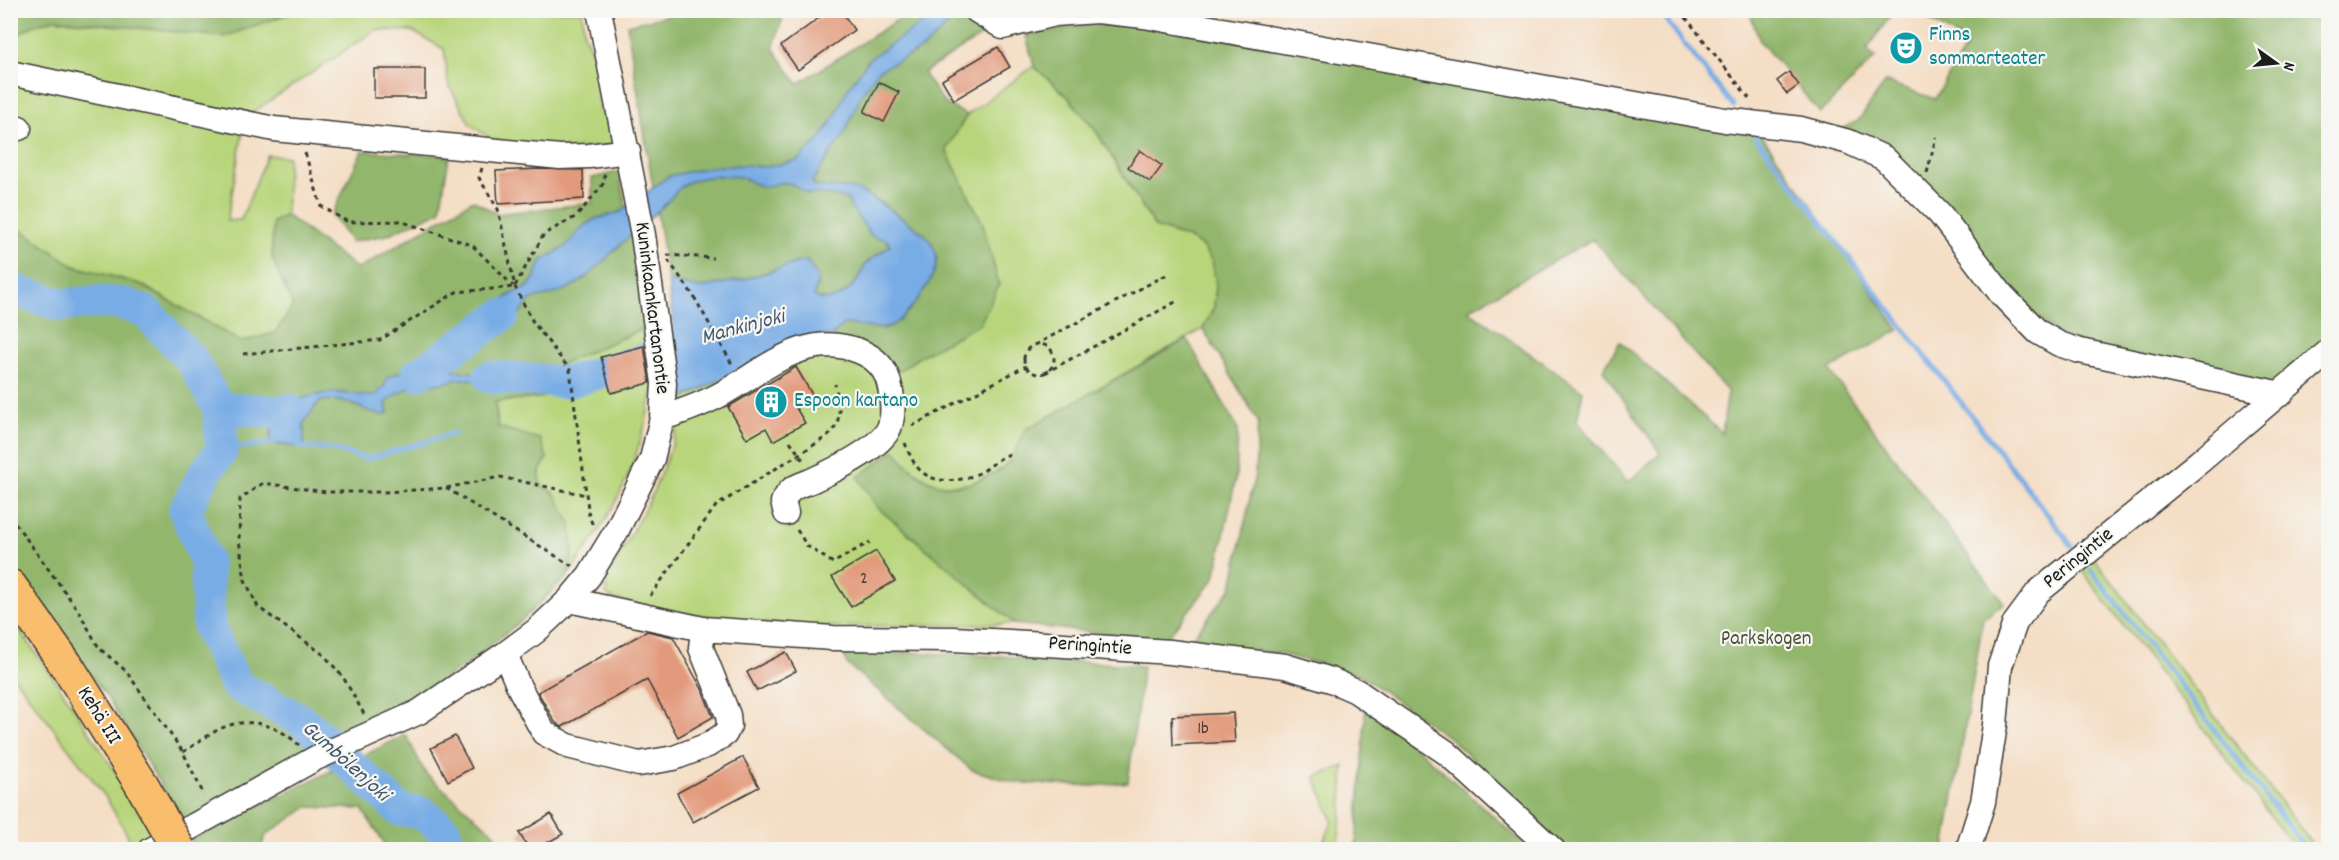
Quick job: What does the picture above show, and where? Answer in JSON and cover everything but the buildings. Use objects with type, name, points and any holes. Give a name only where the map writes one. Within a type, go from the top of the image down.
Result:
[{"type":"highway","name":"Kehä III","points":[[10,586],[67,666],[142,785],[179,849]]},
{"type":"street","name":"Kuninkaankartanontie","points":[[150,849],[315,759],[419,712],[505,654],[536,631],[569,600],[589,576],[634,499],[652,459],[662,418],[664,383],[643,235],[599,10]]},
{"type":"street","points":[[976,10],[1003,27],[1055,14],[1097,11],[1144,16],[1725,120],[1823,134],[1849,141],[1884,158],[1940,214],[2002,295],[2038,332],[2058,344],[2080,351],[2281,394]]},
{"type":"street","points":[[10,73],[274,129],[560,157],[628,151]]},
{"type":"street","points":[[662,418],[686,411],[725,392],[802,348],[822,344],[845,346],[869,355],[882,366],[889,382],[897,434],[791,490],[783,502],[786,513]]},
{"type":"street","name":"Peringintie","points":[[1968,849],[1983,802],[1995,725],[2000,666],[2015,623],[2038,592],[2281,394],[2328,352]]},
{"type":"street","name":"Peringintie","points":[[569,600],[639,617],[703,629],[833,638],[953,639],[1076,646],[1170,652],[1285,666],[1331,680],[1356,691],[1429,740],[1447,753],[1553,849]]},
{"type":"street","points":[[505,654],[519,687],[544,733],[568,746],[639,764],[674,758],[708,745],[725,734],[729,726],[728,715],[701,648],[703,629]]},
{"type":"path","points":[[1680,10],[1770,125]]},
{"type":"path","points":[[299,131],[321,206],[348,222],[400,221],[472,245],[514,287],[533,322],[570,370],[589,516],[604,552]]},
{"type":"path","points":[[1913,187],[1927,173],[1936,137]]},
{"type":"path","points":[[486,149],[479,178],[498,209],[514,287]]},
{"type":"path","points":[[514,287],[544,234],[577,216],[603,184]]},
{"type":"path","points":[[713,258],[663,255],[676,268],[731,363]]},
{"type":"path","points":[[1026,366],[1026,354],[1035,345],[1166,275]]},
{"type":"path","points":[[243,354],[380,340],[456,292],[514,287]]},
{"type":"path","points":[[1026,366],[1036,374],[1045,373],[1179,300]]},
{"type":"path","points":[[1035,345],[1045,346],[1052,352],[1054,362],[1045,373]]},
{"type":"path","points":[[1010,454],[995,459],[982,471],[943,482],[922,472],[897,434],[1026,366]]},
{"type":"path","points":[[639,617],[651,594],[716,506],[828,436],[836,428],[839,420],[835,384]]},
{"type":"path","points":[[374,731],[343,677],[324,655],[258,607],[244,580],[239,540],[240,499],[263,483],[326,492],[446,488],[500,477],[586,495]]},
{"type":"path","points":[[446,488],[589,576]]},
{"type":"path","points":[[786,513],[807,546],[833,563],[870,542]]},
{"type":"path","points":[[10,516],[78,610],[99,648],[126,671],[183,752],[213,816]]},
{"type":"path","points":[[183,752],[227,726],[259,722],[287,733],[315,759]]},
{"type":"green space","points":[[13,10],[296,11],[224,37],[54,19],[32,26],[13,37]]},
{"type":"green space","points":[[296,11],[582,11],[584,34],[605,81],[598,93],[598,108],[615,127],[618,145],[562,150],[492,140],[470,124],[448,83],[444,49],[412,31],[376,30],[253,112],[243,131],[227,221],[241,220],[267,155],[288,157],[286,215],[273,222],[272,258],[293,306],[275,333],[241,342],[140,284],[74,266],[11,223],[11,47],[13,37],[32,26],[54,19],[224,36]]},
{"type":"green space","points":[[686,11],[785,11],[773,48],[798,84],[911,11],[1030,11],[1012,16],[923,73],[944,103],[967,115],[946,150],[983,224],[999,285],[980,324],[924,354],[894,374],[832,336],[844,324],[886,328],[927,237],[879,202],[859,191],[850,189],[846,194],[850,206],[887,240],[890,246],[867,263],[855,283],[842,295],[831,299],[819,299],[814,296],[817,285],[807,261],[746,279],[700,288],[668,281],[627,25]]},
{"type":"green space","points":[[1749,11],[1894,11],[1867,49],[1875,58],[1820,113],[1760,41]]},
{"type":"green space","points":[[1914,11],[2328,11],[2328,340],[2275,388],[2064,341],[1839,130],[1858,121],[1886,82],[1935,99],[1968,43]]},
{"type":"green space","name":"Parkskogen","points":[[1145,24],[1758,130],[1899,330],[1829,370],[2004,603],[1983,619],[1945,849],[1565,849],[1452,740],[1360,675],[1282,654],[1190,641],[1232,587],[1255,474],[1258,421],[1203,329],[1214,307],[1216,284],[1212,261],[1202,246],[1188,238],[1155,227],[1096,131],[1069,98],[1034,66],[1026,35],[1085,25]],"holes":[[[1593,239],[1728,392],[1722,433],[1620,342],[1603,370],[1660,453],[1628,482],[1577,421],[1583,391],[1468,310]]]},
{"type":"green space","points":[[1034,66],[1069,98],[1096,131],[1155,227],[1188,238],[1202,246],[1212,261],[1216,284],[1214,307],[1203,329],[1025,430],[1011,459],[996,473],[976,482],[943,485],[923,479],[905,464],[877,507],[1015,624],[798,627],[677,613],[613,599],[606,594],[607,578],[652,495],[673,443],[682,399],[804,338],[894,374],[924,354],[983,224],[946,150],[967,115]]},
{"type":"green space","points":[[362,151],[449,156],[440,211],[387,235],[351,242],[332,215]]},
{"type":"green space","points":[[619,172],[650,326],[554,367],[544,397],[495,402],[498,427],[540,439],[547,458],[540,471],[540,484],[555,494],[571,524],[573,554],[567,577],[521,621],[469,662],[402,707],[184,823],[107,697],[11,566],[11,223],[74,266],[140,284],[241,342],[275,333],[293,306],[272,258],[273,222],[286,215],[358,269],[473,200],[497,214],[592,203],[592,178]]},
{"type":"green space","points":[[650,326],[644,346],[601,357],[611,393],[654,382],[636,456],[621,491],[599,531],[567,577],[573,554],[555,494],[540,484],[540,471],[547,458],[498,427],[495,402],[544,397],[554,367]]},
{"type":"green space","points":[[1187,339],[1238,429],[1236,477],[1215,578],[1165,640],[1015,624],[877,507],[858,477],[895,450],[914,471],[936,483],[948,486],[973,482],[1004,467],[1014,454],[1025,430]]},
{"type":"green space","points":[[2093,557],[2316,849],[2296,849],[2082,571]]},
{"type":"green space","points":[[10,616],[68,699],[156,836],[131,848],[128,836],[105,796],[11,673]]},
{"type":"green space","points":[[844,650],[998,656],[1143,666],[1128,782],[1093,786],[1017,783],[972,770],[846,663]]},
{"type":"green space","points":[[1366,703],[1530,849],[1356,850]]},
{"type":"green space","points":[[406,735],[426,774],[495,834],[502,849],[388,849],[362,809],[308,807],[266,835],[260,849],[196,849],[190,839]]},
{"type":"green space","points":[[1344,766],[1337,849],[1320,849],[1333,821],[1315,777]]},
{"type":"water","points":[[940,11],[963,11],[922,49],[879,70],[861,95],[843,137],[812,182],[815,186],[857,190],[929,239],[936,255],[934,272],[930,281],[910,309],[890,326],[874,328],[844,324],[832,336],[804,338],[682,399],[668,281],[700,288],[746,279],[807,261],[818,278],[814,296],[819,299],[831,299],[842,295],[851,287],[867,263],[890,246],[887,240],[872,236],[850,206],[848,199],[823,194],[808,194],[788,183],[764,186],[741,177],[709,177],[691,181],[680,188],[583,280],[562,291],[532,299],[504,332],[496,337],[477,342],[464,340],[457,346],[446,367],[470,373],[495,374],[560,370],[562,375],[520,382],[460,379],[438,384],[414,383],[386,404],[388,413],[383,415],[347,402],[320,401],[304,422],[304,448],[269,443],[273,426],[268,417],[248,418],[244,405],[277,406],[315,395],[333,393],[374,396],[384,386],[388,377],[425,361],[456,335],[470,329],[488,316],[508,296],[528,287],[541,261],[565,247],[585,225],[595,219],[620,212],[669,176],[710,167],[742,165],[767,167],[798,160],[820,139],[834,118],[847,90],[869,59]]},
{"type":"waterway","points":[[1658,10],[1733,106]]},
{"type":"waterway","points":[[1755,136],[2072,546]]},
{"type":"waterway","name":"Gumbölenjoki","points":[[10,289],[61,305],[99,302],[125,304],[146,312],[191,359],[219,408],[222,450],[205,473],[185,510],[206,561],[209,628],[237,686],[303,721],[400,810],[422,813],[444,830],[452,850]]},
{"type":"waterway","name":"Mankinjoki","points":[[418,374],[503,315]]},
{"type":"waterway","name":"Mankinjoki","points":[[490,377],[567,382],[648,359],[718,333]]},
{"type":"waterway","name":"Mankinjoki","points":[[219,408],[282,412],[289,410]]},
{"type":"waterway","points":[[298,445],[304,448],[328,448],[367,459],[455,433]]},
{"type":"waterway","points":[[222,450],[276,442]]},
{"type":"waterway","points":[[2091,570],[2307,850]]},
{"type":"place","name":"Finns sommarteater","points":[[1906,48]]},
{"type":"place","name":"Espoon kartano","points":[[771,402]]}]
